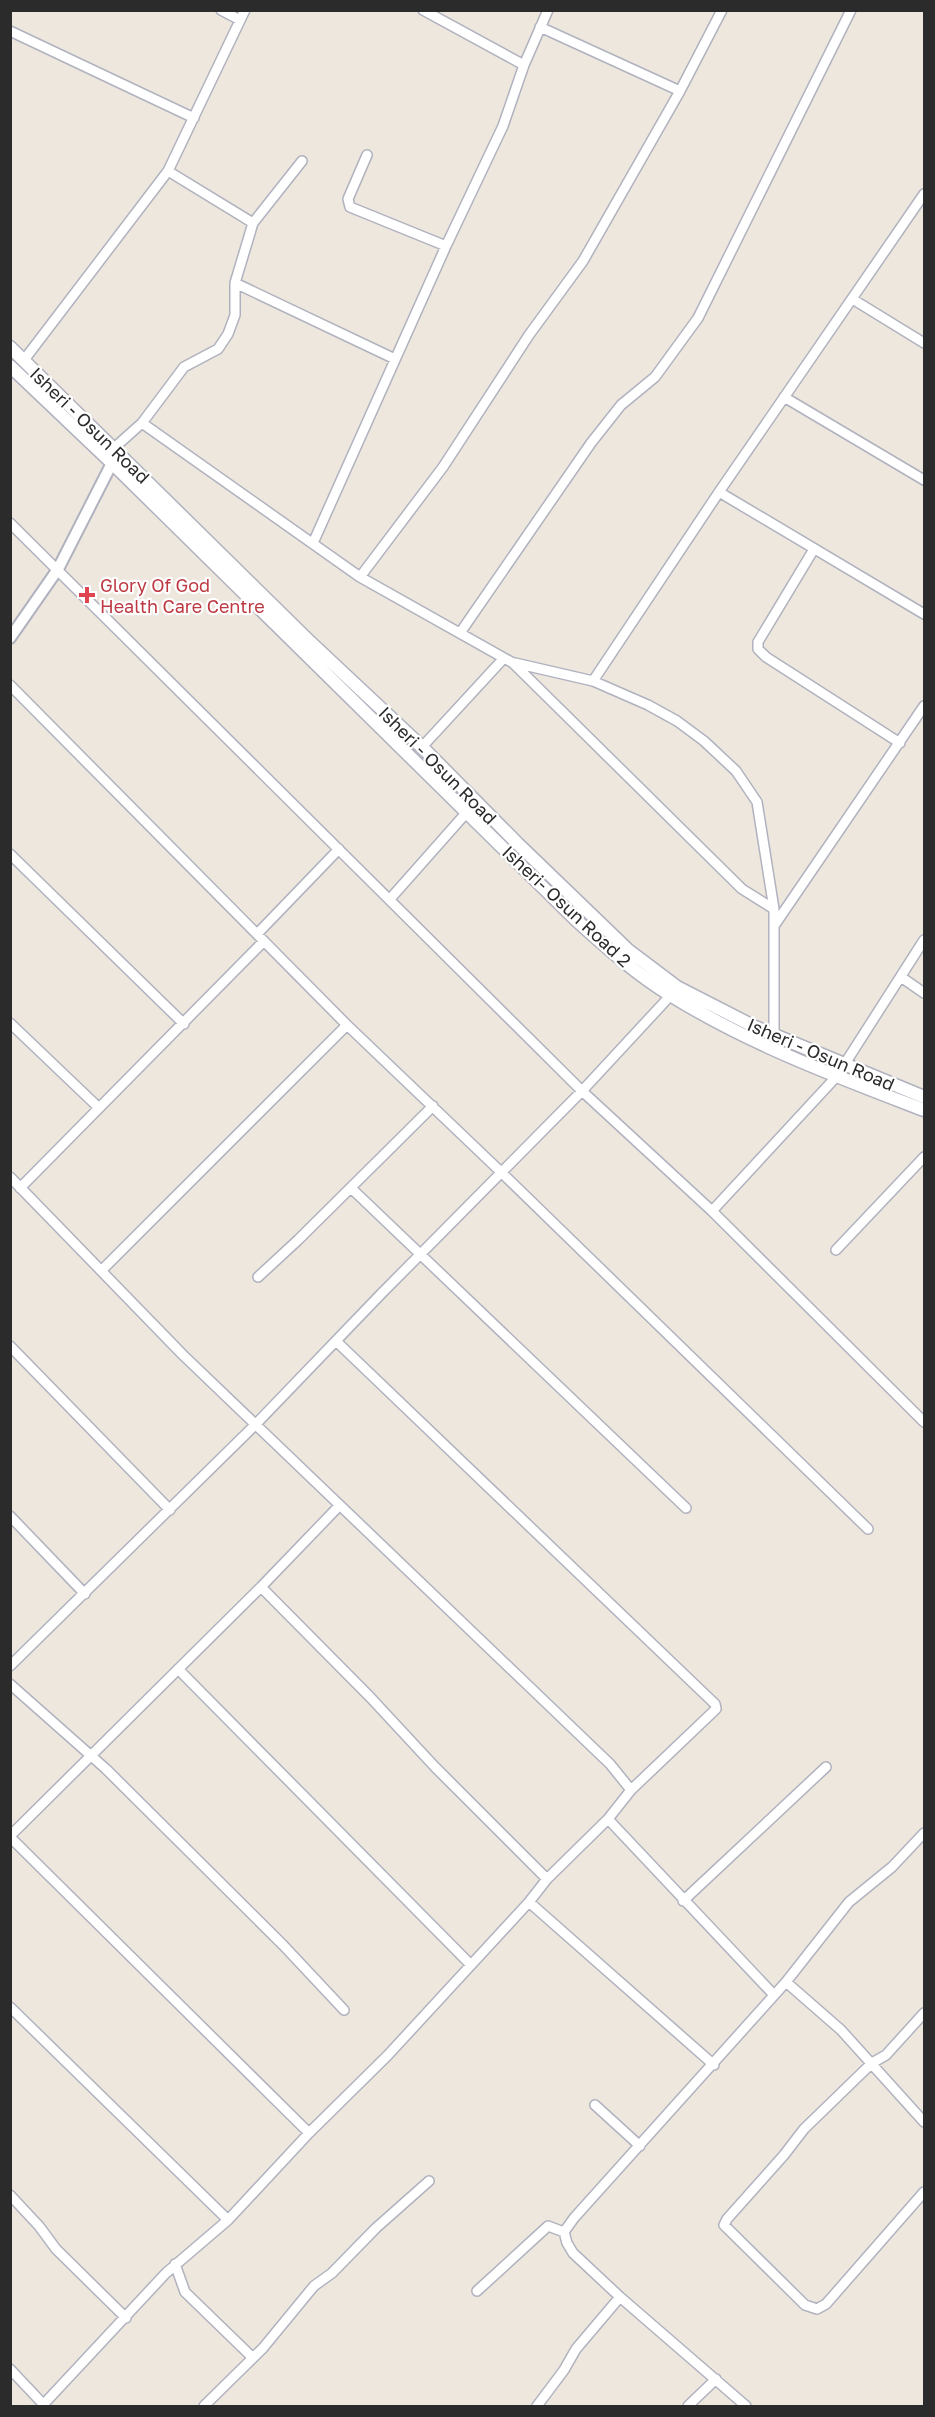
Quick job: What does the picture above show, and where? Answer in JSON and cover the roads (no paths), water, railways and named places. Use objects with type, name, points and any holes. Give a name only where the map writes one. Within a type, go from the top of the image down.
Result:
[{"type":"main road","name":"Isheri - Osun Road","points":[[10,347],[115,455],[422,747],[628,950],[677,987],[774,1035],[924,1097]]},
{"type":"main road","name":"Isheri- Osun Road 2","points":[[10,366],[115,455],[467,812],[576,920],[614,954],[670,996],[747,1038],[924,1110]]},
{"type":"street","points":[[221,10],[240,20]]},
{"type":"street","points":[[24,360],[168,171],[245,10]]},
{"type":"street","points":[[423,10],[524,65]]},
{"type":"street","points":[[313,543],[446,246],[503,126],[524,65],[548,10]]},
{"type":"street","points":[[360,577],[443,467],[524,343],[583,261],[680,91],[722,10]]},
{"type":"street","points":[[460,633],[591,443],[621,405],[655,377],[698,318],[851,10]]},
{"type":"street","points":[[540,27],[680,91]]},
{"type":"street","points":[[10,31],[194,118]]},
{"type":"street","points":[[367,155],[348,199],[350,207],[446,246]]},
{"type":"street","points":[[10,638],[58,569],[115,455],[183,367],[219,349],[235,315],[235,283],[253,223],[302,161]]},
{"type":"street","points":[[168,171],[253,223]]},
{"type":"street","points":[[593,681],[719,492],[923,200]]},
{"type":"street","points":[[235,283],[395,359]]},
{"type":"street","points":[[854,300],[924,343]]},
{"type":"street","points":[[784,398],[924,480]]},
{"type":"street","points":[[142,423],[360,577],[509,660],[593,681],[648,705],[677,721],[704,741],[736,771],[757,802],[774,909],[776,923],[774,1035]]},
{"type":"street","points":[[719,492],[924,614]]},
{"type":"street","points":[[10,523],[582,1091],[712,1211],[924,1422]]},
{"type":"street","points":[[814,549],[758,642],[759,649],[766,657],[900,743]]},
{"type":"street","points":[[422,747],[509,660]]},
{"type":"street","points":[[509,660],[742,889],[774,909]]},
{"type":"street","points":[[10,685],[347,1024],[868,1529]]},
{"type":"street","points":[[776,923],[924,706]]},
{"type":"street","points":[[390,899],[467,812]]},
{"type":"street","points":[[258,933],[339,849]]},
{"type":"street","points":[[10,854],[184,1024]]},
{"type":"street","points":[[712,1211],[837,1076],[924,940]]},
{"type":"street","points":[[20,1188],[264,942]]},
{"type":"street","points":[[901,977],[924,993]]},
{"type":"street","points":[[10,1666],[86,1594],[337,1342],[381,1294],[582,1091],[670,996]]},
{"type":"street","points":[[10,1023],[98,1107]]},
{"type":"street","points":[[102,1270],[347,1024]]},
{"type":"street","points":[[258,1277],[433,1106]]},
{"type":"street","points":[[836,1250],[924,1157]]},
{"type":"street","points":[[10,1178],[183,1355],[610,1764],[631,1790]]},
{"type":"street","points":[[351,1188],[686,1508]]},
{"type":"street","points":[[10,2369],[43,2406],[175,2264],[228,2220],[309,2133],[388,2055],[529,1902],[547,1879],[608,1819],[631,1790],[716,1709],[716,1704],[337,1342]]},
{"type":"street","points":[[10,1346],[170,1510]]},
{"type":"street","points":[[309,2133],[10,1837],[339,1506]]},
{"type":"street","points":[[10,1516],[86,1594]]},
{"type":"street","points":[[261,1587],[547,1879]]},
{"type":"street","points":[[178,1669],[471,1965]]},
{"type":"street","points":[[10,1684],[106,1769],[344,2010]]},
{"type":"street","points":[[683,1901],[826,1767]]},
{"type":"street","points":[[608,1819],[774,1995]]},
{"type":"street","points":[[564,2232],[574,2218],[714,2065],[786,1982],[849,1902],[892,1867],[924,1833]]},
{"type":"street","points":[[529,1902],[714,2065]]},
{"type":"street","points":[[786,1982],[825,2014],[924,2122]]},
{"type":"street","points":[[10,2007],[228,2220]]},
{"type":"street","points":[[924,2013],[886,2055],[872,2063],[804,2128],[784,2155],[726,2219],[724,2225],[805,2305],[816,2309],[826,2304],[924,2192]]},
{"type":"street","points":[[595,2105],[640,2146]]},
{"type":"street","points":[[204,2406],[274,2336],[315,2286],[332,2273],[376,2228],[429,2181]]},
{"type":"street","points":[[10,2195],[39,2226],[56,2249],[126,2318]]},
{"type":"street","points":[[477,2291],[548,2226],[564,2232]]},
{"type":"street","points":[[564,2232],[573,2253],[620,2297],[746,2406]]},
{"type":"street","points":[[175,2264],[185,2292],[252,2357]]},
{"type":"street","points":[[537,2406],[564,2370],[576,2349],[620,2297]]},
{"type":"street","points":[[688,2406],[716,2379]]},
{"type":"place","name":"Glory Of God Health Care Centre","points":[[87,595]]}]
